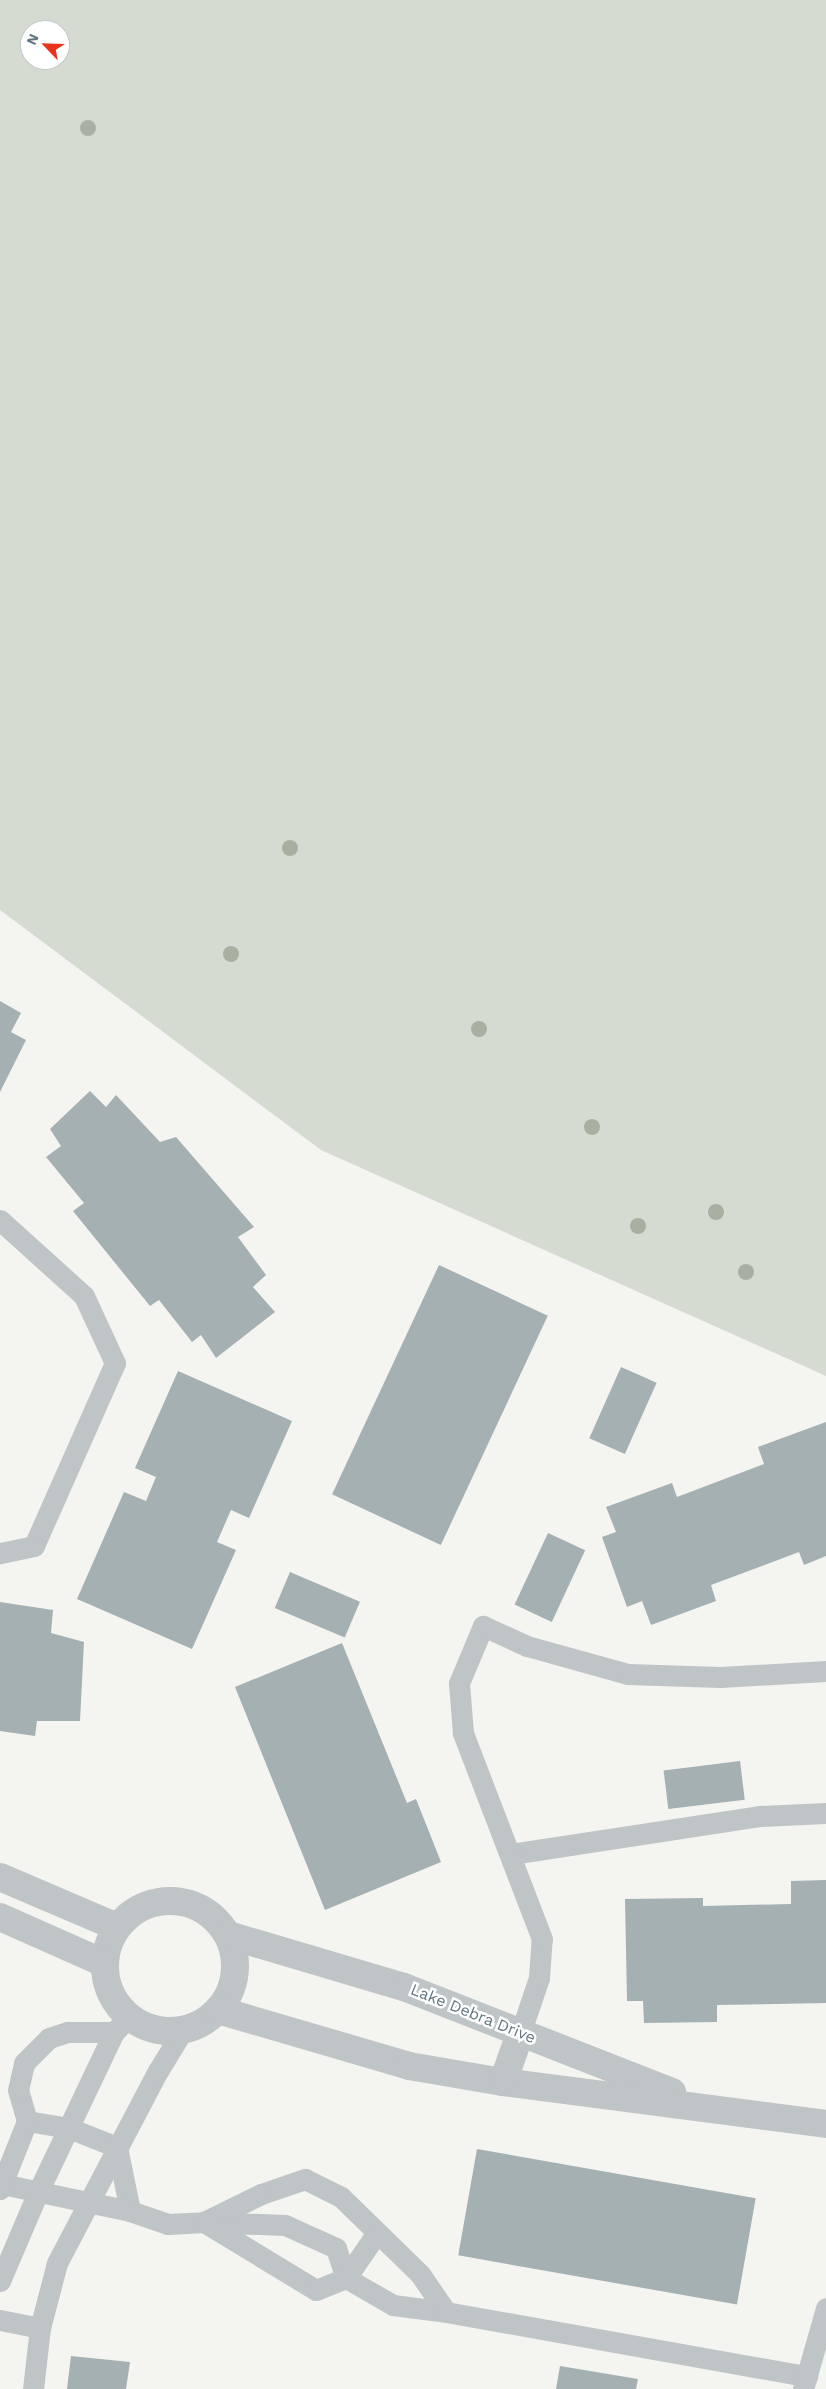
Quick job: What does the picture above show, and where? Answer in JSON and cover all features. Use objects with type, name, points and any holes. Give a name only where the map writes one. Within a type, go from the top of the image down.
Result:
[{"type":"street","points":[[0,1877],[117,1927]]},
{"type":"street","points":[[183,1901],[206,1910],[228,1934],[236,1964],[234,1978],[227,1999],[218,2010],[200,2024],[183,2030],[155,2030],[121,2024],[104,1963],[117,1927],[126,1917],[151,1903],[183,1901]]},
{"type":"street","points":[[0,1917],[104,1963]]},
{"type":"street","name":"Lake Debra Drive","points":[[228,1934],[404,1986],[520,2034],[713,2108]]},
{"type":"street","name":"Lake Debra Drive","points":[[218,2010],[409,2066],[503,2082],[826,2124]]},
{"type":"street","points":[[503,2082],[520,2034]]},
{"type":"lane","points":[[0,1220],[84,1296],[115,1363],[34,1546],[0,1553]]},
{"type":"lane","points":[[520,2034],[539,1978],[542,1938],[463,1733],[459,1683],[483,1626],[527,1646],[628,1674],[720,1677],[826,1671]]},
{"type":"lane","points":[[511,1854],[758,1816],[826,1813]]},
{"type":"lane","points":[[121,2024],[68,2032],[49,2038],[24,2063],[18,2090],[27,2121],[1,2186],[130,2211],[168,2224],[204,2222],[285,2225],[336,2248],[346,2278],[393,2305],[446,2312],[805,2382],[826,2308]]},
{"type":"lane","points":[[0,2282],[38,2192],[121,2024]]},
{"type":"lane","points":[[34,2389],[40,2328],[57,2263],[90,2203],[117,2147],[183,2030]]},
{"type":"lane","points":[[27,2121],[69,2128],[117,2147]]},
{"type":"lane","points":[[117,2147],[130,2211]]},
{"type":"lane","points":[[204,2222],[261,2194],[305,2179],[341,2197],[376,2234],[420,2274],[446,2312]]},
{"type":"lane","points":[[204,2222],[316,2290],[346,2278],[376,2234]]},
{"type":"lane","points":[[0,2320],[40,2328]]},
{"type":"shaded area","points":[[0,0],[826,0],[826,1376],[321,1150],[0,910]]},
{"type":"building","points":[[0,1001],[21,1013],[11,1032],[26,1040],[0,1092]]},
{"type":"building","points":[[90,1091],[106,1107],[116,1095],[160,1142],[176,1137],[254,1227],[238,1237],[266,1275],[253,1287],[275,1312],[216,1358],[201,1335],[192,1342],[159,1300],[150,1306],[73,1211],[84,1203],[46,1157],[61,1146],[50,1129]]},
{"type":"building","points":[[439,1265],[548,1316],[441,1545],[332,1494]]},
{"type":"building","points":[[621,1367],[657,1383],[625,1454],[589,1438]]},
{"type":"building","points":[[178,1371],[292,1421],[249,1518],[231,1510],[217,1542],[236,1550],[192,1649],[77,1599],[124,1492],[146,1501],[156,1477],[135,1468]]},
{"type":"building","points":[[826,1422],[826,1556],[804,1565],[799,1552],[711,1585],[716,1601],[651,1625],[642,1601],[627,1607],[602,1537],[616,1532],[606,1507],[672,1483],[677,1497],[764,1464],[758,1447]]},
{"type":"building","points":[[548,1533],[585,1550],[552,1622],[515,1605]]},
{"type":"building","points":[[290,1572],[360,1602],[345,1638],[275,1608]]},
{"type":"building","points":[[0,1602],[53,1610],[51,1633],[84,1642],[80,1721],[37,1721],[35,1736],[0,1731]]},
{"type":"building","points":[[342,1643],[407,1803],[416,1799],[441,1862],[325,1910],[235,1687]]},
{"type":"building","points":[[740,1761],[745,1800],[668,1809],[664,1770]]},
{"type":"building","points":[[826,1880],[826,2003],[717,2005],[717,2022],[644,2023],[643,2001],[627,2001],[625,1899],[703,1898],[703,1906],[791,1904],[791,1881]]},
{"type":"building","points":[[477,2149],[756,2198],[737,2305],[458,2255]]},
{"type":"building","points":[[71,2356],[130,2362],[126,2389],[67,2389]]},
{"type":"building","points":[[560,2366],[638,2379],[636,2389],[556,2389]]}]
